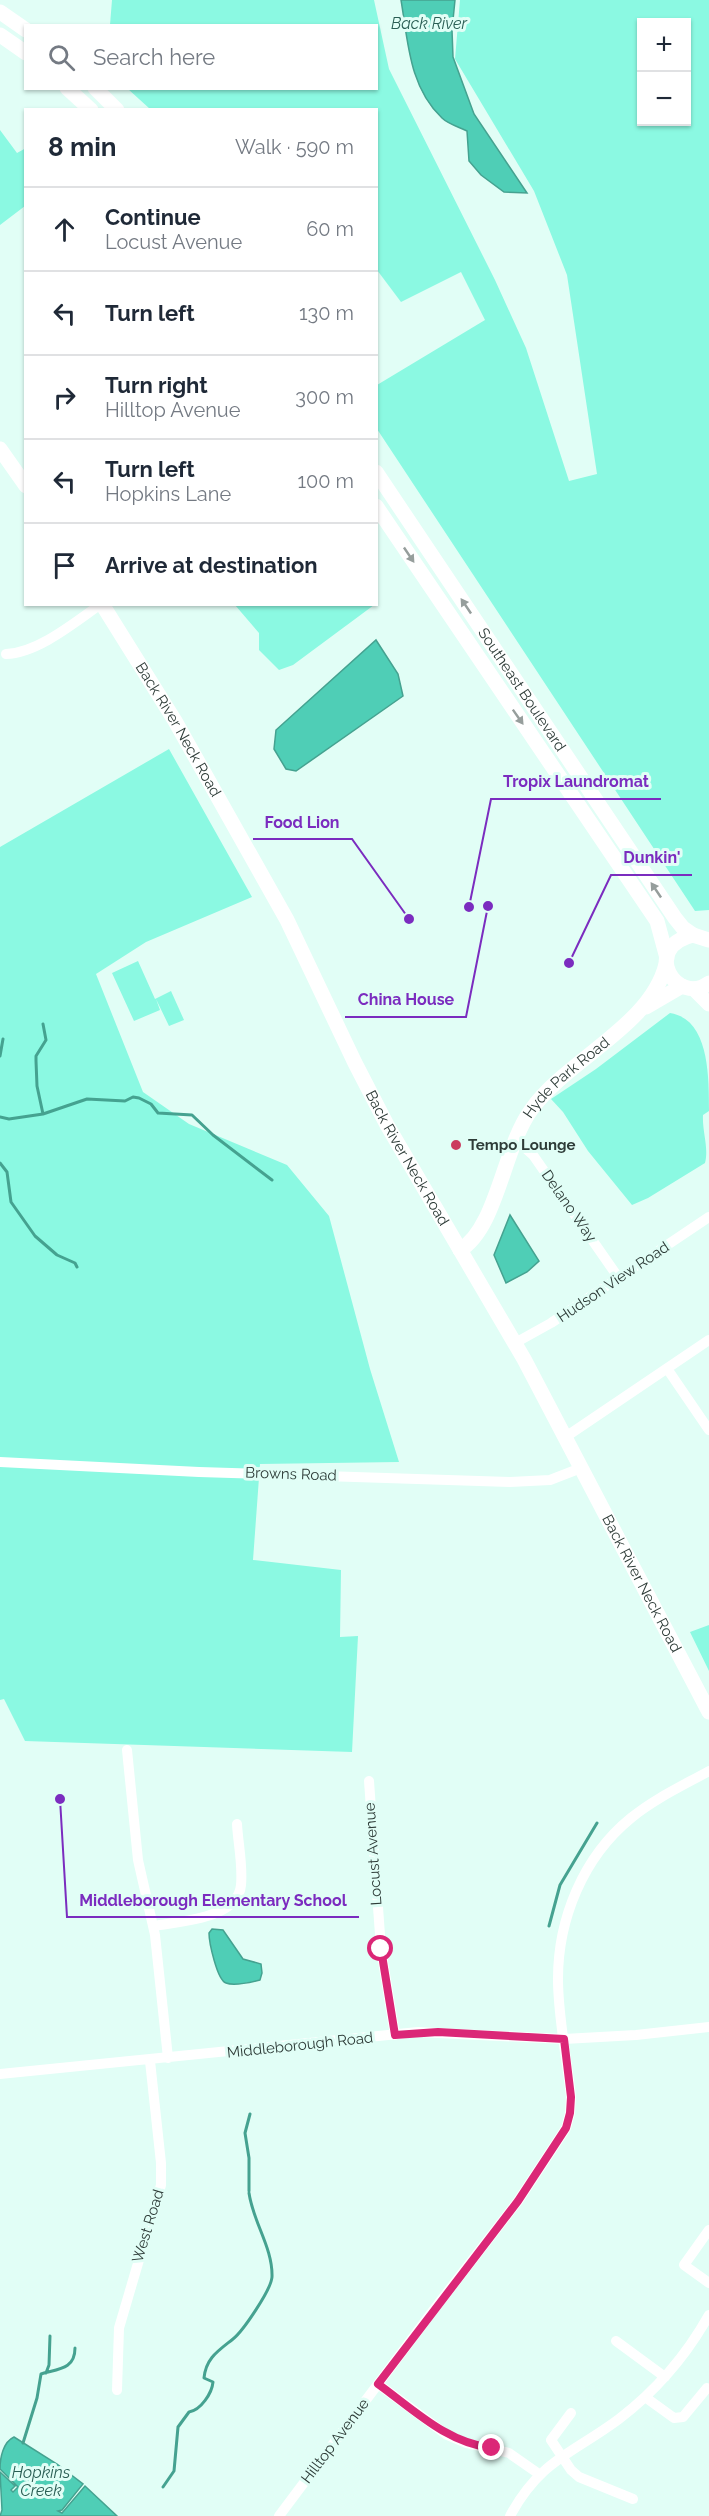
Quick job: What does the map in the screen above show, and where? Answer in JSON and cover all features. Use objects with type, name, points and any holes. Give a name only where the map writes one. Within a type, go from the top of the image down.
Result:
[{"type":"street","points":[[0,12],[24,29]]},
{"type":"street","points":[[0,35],[23,52]]},
{"type":"street","points":[[0,43],[23,52]]},
{"type":"street","points":[[70,90],[89,108]]},
{"type":"street","points":[[97,90],[115,108]]},
{"type":"street","points":[[0,449],[24,483]]},
{"type":"street","name":"Southeast Boulevard","points":[[378,475],[682,928],[703,936]]},
{"type":"street","name":"Southeast Boulevard","points":[[378,509],[657,921],[666,961]]},
{"type":"street","points":[[6,654],[17,654],[31,649],[99,606]]},
{"type":"street","name":"Back River Neck Road","points":[[103,606],[175,721],[287,920],[375,1101],[515,1343],[709,1712]]},
{"type":"street","name":"Hyde Park Road","points":[[460,1250],[471,1244],[482,1230],[513,1142],[522,1123],[539,1099],[640,1010],[662,979],[670,946],[703,936]]},
{"type":"street","points":[[666,961],[672,979],[695,986],[709,1004]]},
{"type":"street","name":"Hyde Park Road","points":[[640,1010],[695,986]]},
{"type":"street","name":"Delano Way","points":[[513,1142],[524,1147],[533,1155],[618,1277]]},
{"type":"street","name":"Hudson View Road","points":[[515,1343],[551,1323],[709,1217]]},
{"type":"street","points":[[564,1438],[668,1370],[709,1340]]},
{"type":"street","points":[[668,1370],[709,1430]]},
{"type":"street","name":"Browns Road","points":[[0,1462],[199,1472],[510,1482],[550,1480],[581,1468]]},
{"type":"street","points":[[127,1750],[138,1860],[154,1926],[168,2058]]},
{"type":"street","name":"Hilltop Avenue","points":[[279,2516],[518,2201],[566,2128],[571,2097],[558,1980],[559,1954],[568,1910],[589,1866],[613,1834],[628,1819],[658,1799],[709,1772]]},
{"type":"street","name":"Locust Avenue","points":[[369,1781],[381,1949],[395,2035]]},
{"type":"street","points":[[154,1926],[219,1912],[233,1903],[241,1885],[237,1824]]},
{"type":"street","name":"Middleborough Road","points":[[0,2074],[438,2032],[564,2039],[636,2036],[709,2027]]},
{"type":"street","name":"West Road","points":[[117,2390],[119,2328],[161,2185],[161,2163],[150,2061]]},
{"type":"street","points":[[709,2230],[684,2265],[709,2283]]},
{"type":"street","points":[[510,2516],[523,2494],[539,2474],[561,2456],[617,2420],[665,2377],[691,2345],[709,2314]]},
{"type":"street","points":[[616,2342],[665,2377]]},
{"type":"street","points":[[378,2384],[447,2435],[477,2447],[509,2453],[539,2474]]},
{"type":"street","points":[[645,2397],[674,2418],[683,2417],[707,2388]]},
{"type":"street","points":[[571,2414],[551,2440],[561,2456],[579,2477],[633,2499]]},
{"type":"shaded area","points":[[112,0],[374,0],[389,69],[495,280],[526,348],[569,481],[597,474],[567,275],[534,191],[455,59],[460,0],[709,0],[709,910],[695,911],[378,431],[378,384],[485,320],[461,272],[401,302],[378,271],[378,108],[149,108],[129,90],[378,90],[378,24],[110,24]]},
{"type":"shaded area","points":[[0,130],[17,153],[24,149],[24,207],[0,225]]},
{"type":"shaded area","points":[[236,606],[373,606],[293,665],[279,670],[259,650],[259,633]]},
{"type":"shaded area","points":[[169,749],[252,897],[146,942],[96,974],[143,1092],[189,1124],[287,1165],[329,1216],[370,1369],[399,1462],[260,1464],[253,1560],[341,1570],[340,1637],[358,1636],[352,1752],[25,1741],[4,1699],[0,1700],[0,847]]},
{"type":"shaded area","points":[[138,961],[155,999],[171,991],[184,1020],[169,1026],[156,999],[160,1010],[134,1021],[112,973]]},
{"type":"shaded area","points":[[670,1013],[683,1017],[693,1026],[704,1051],[709,1097],[709,1111],[703,1115],[705,1163],[648,1198],[632,1205],[588,1151],[563,1112],[551,1099],[596,1069]]},
{"type":"shaded area","points":[[709,1625],[709,1671],[690,1632]]},
{"type":"water","name":"Back River","points":[[401,0],[455,0],[452,30],[453,57],[474,114],[527,193],[504,192],[481,175],[469,161],[467,131],[444,120],[431,106],[416,78],[408,47]]},
{"type":"water","points":[[376,640],[398,674],[403,696],[296,771],[286,769],[274,749],[276,730]]},
{"type":"water","points":[[510,1215],[539,1261],[527,1272],[506,1283],[494,1255]]},
{"type":"water","points":[[212,1929],[223,1930],[243,1959],[261,1964],[260,1980],[234,1984],[223,1980],[212,1952],[209,1933]]},
{"type":"water","name":"Hopkins Creek","points":[[14,2437],[57,2464],[83,2484],[62,2510],[58,2511],[62,2513],[85,2486],[117,2516],[0,2516],[2,2510],[0,2472],[15,2486],[11,2490],[13,2492],[18,2487],[0,2469],[5,2446]]},
{"type":"waterway","points":[[43,1024],[46,1040],[36,1056],[36,1061],[37,1086],[43,1114]]},
{"type":"waterway","points":[[0,1056],[3,1039]]},
{"type":"waterway","points":[[0,1117],[9,1119],[43,1114],[87,1099],[125,1101],[133,1097],[139,1098],[151,1104],[158,1113],[192,1115],[213,1135],[272,1180]]},
{"type":"waterway","points":[[0,1163],[7,1172],[11,1202],[35,1236],[57,1255],[75,1263],[77,1267]]},
{"type":"waterway","points":[[549,1926],[560,1885],[597,1823]]},
{"type":"waterway","points":[[249,2191],[249,2158],[245,2133],[250,2114]]},
{"type":"waterway","name":"Hopkins Creek","points":[[163,2487],[174,2471],[178,2427],[189,2412],[202,2405],[211,2391],[213,2382],[204,2378],[207,2365],[222,2347],[243,2328],[262,2300],[272,2277],[266,2245],[249,2193]]},
{"type":"waterway","points":[[46,2373],[49,2365],[50,2336]]},
{"type":"waterway","points":[[23,2443],[37,2398],[41,2374],[68,2365],[72,2361],[75,2348]]},
{"type":"place","name":"China House","points":[[488,906]]},
{"type":"place","name":"Tropix Laundromat","points":[[469,907]]},
{"type":"place","name":"Food Lion","points":[[409,919]]},
{"type":"place","name":"Dunkin'","points":[[569,963]]},
{"type":"place","name":"Tempo Lounge","points":[[456,1145]]},
{"type":"place","name":"Middleborough Elementary School","points":[[60,1799]]},
{"type":"route","points":[[381,1949],[395,2035],[438,2032],[564,2039],[571,2097],[566,2128],[518,2201],[378,2384],[447,2435],[466,2444],[492,2448]]}]
